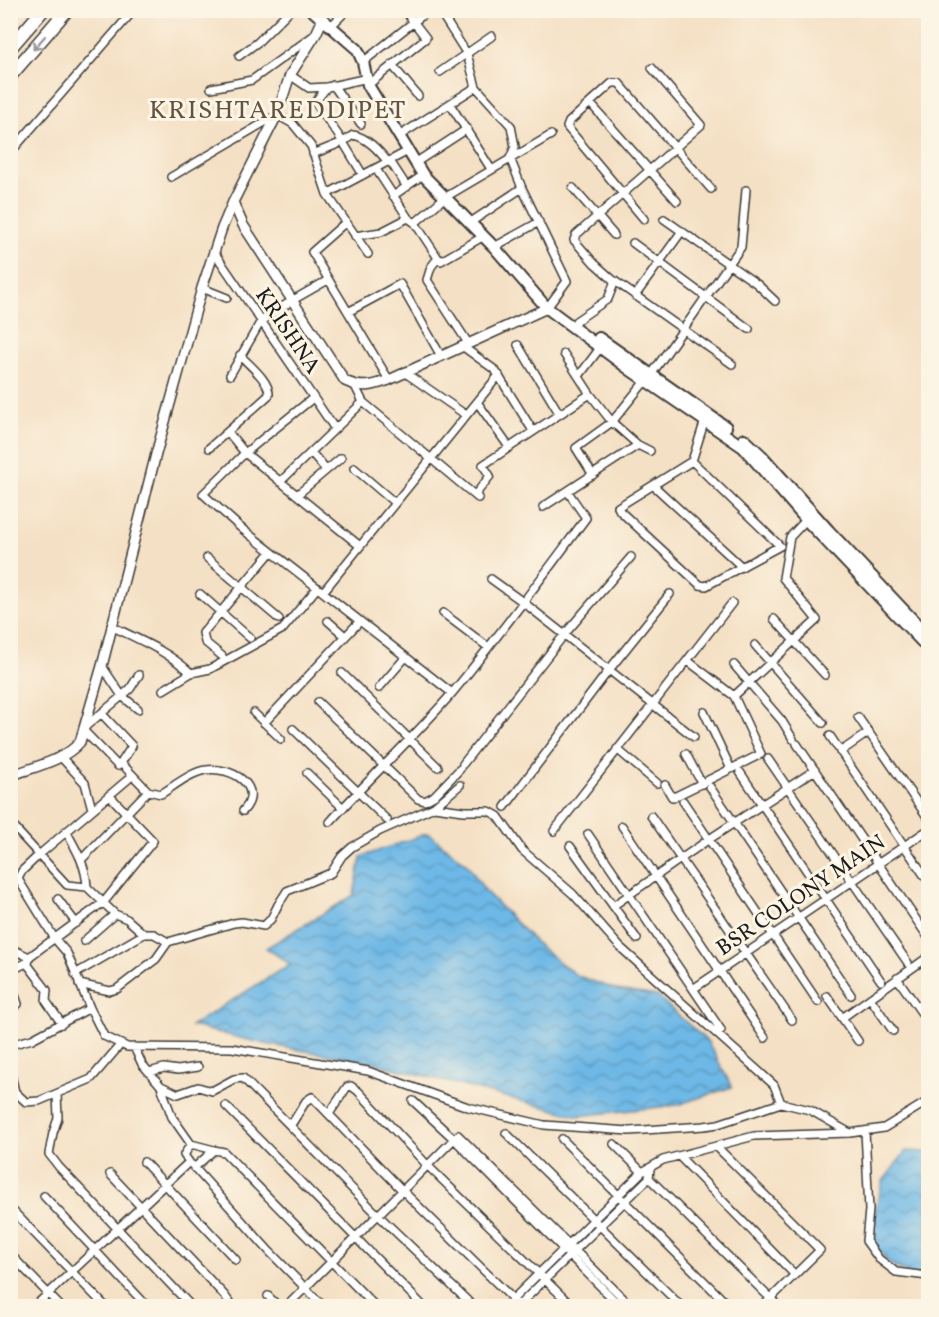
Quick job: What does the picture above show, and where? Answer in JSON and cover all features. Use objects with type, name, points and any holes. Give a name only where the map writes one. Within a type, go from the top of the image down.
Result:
[{"type":"highway","points":[[10,48],[43,10]]},
{"type":"highway","points":[[10,76],[67,10]]},
{"type":"main road","points":[[312,10],[357,49],[368,82],[423,175],[471,222],[547,308],[600,348],[749,443],[928,636]]},
{"type":"main road","points":[[547,308],[576,321],[649,378],[744,447],[806,519],[928,648]]},
{"type":"street","points":[[10,153],[134,10]]},
{"type":"street","points":[[239,56],[258,42],[290,10]]},
{"type":"street","points":[[211,88],[252,80],[347,10]]},
{"type":"street","points":[[290,75],[309,88],[368,82],[426,38],[413,22],[408,10]]},
{"type":"street","points":[[363,62],[429,10]]},
{"type":"street","points":[[233,202],[240,220],[345,381],[355,386],[368,387],[389,380],[547,308],[567,281],[510,158],[515,147],[511,126],[476,87],[467,54],[439,10]]},
{"type":"street","points":[[10,777],[60,756],[80,742],[102,666],[156,454],[202,288],[222,228],[277,115],[290,75],[316,34]]},
{"type":"street","points":[[440,72],[492,36]]},
{"type":"street","points":[[392,65],[418,96]]},
{"type":"street","points":[[652,68],[701,123],[700,128],[597,216],[576,235],[574,240],[594,263],[615,281],[732,364]]},
{"type":"street","points":[[644,219],[568,130],[567,124],[609,85],[619,83],[711,189]]},
{"type":"street","points":[[330,86],[361,124]]},
{"type":"street","points":[[330,86],[315,102],[363,176]]},
{"type":"street","points":[[399,136],[476,87]]},
{"type":"street","points":[[590,102],[677,201]]},
{"type":"street","points":[[450,104],[492,170]]},
{"type":"street","points":[[277,115],[293,124],[311,146],[327,194],[368,254]]},
{"type":"street","points":[[171,177],[277,115]]},
{"type":"street","points":[[415,163],[467,129]]},
{"type":"street","points":[[313,154],[343,142],[353,135],[360,136],[380,151],[407,187]]},
{"type":"street","points":[[416,224],[444,198],[550,135]]},
{"type":"street","points":[[327,194],[408,152]]},
{"type":"street","points":[[376,169],[408,218],[416,224],[441,261],[484,236]]},
{"type":"street","points":[[393,196],[423,175]]},
{"type":"street","points":[[471,222],[522,188]]},
{"type":"street","points":[[573,188],[614,235]]},
{"type":"street","points":[[594,475],[576,448],[612,422],[649,378],[729,264],[743,242],[742,224],[746,190]]},
{"type":"street","points":[[355,236],[381,232],[408,218]]},
{"type":"street","points":[[664,219],[764,289],[775,301]]},
{"type":"street","points":[[222,228],[240,220]]},
{"type":"street","points":[[346,222],[312,252],[389,380]]},
{"type":"street","points":[[494,247],[539,222]]},
{"type":"street","points":[[635,296],[682,231]]},
{"type":"street","points":[[633,243],[749,329]]},
{"type":"street","name":"KRISHNA","points":[[214,252],[335,429]]},
{"type":"street","points":[[438,258],[431,267],[427,280],[465,344],[499,375],[533,431]]},
{"type":"street","points":[[230,375],[261,321],[328,280]]},
{"type":"street","points":[[576,321],[608,299],[615,281]]},
{"type":"street","points":[[348,312],[400,284],[441,356]]},
{"type":"street","points":[[202,288],[227,298]]},
{"type":"street","points":[[518,345],[559,413]]},
{"type":"street","points":[[579,376],[600,348]]},
{"type":"street","points":[[564,354],[590,394],[612,422],[638,445],[650,451]]},
{"type":"street","points":[[209,448],[269,395],[270,390],[266,384],[240,356]]},
{"type":"street","points":[[404,372],[466,415]]},
{"type":"street","points":[[163,690],[191,673],[210,669],[284,629],[360,546],[499,375]]},
{"type":"street","points":[[355,386],[363,402],[476,497],[490,476],[483,465],[590,394]]},
{"type":"street","points":[[314,398],[245,453],[203,494],[271,552],[452,693]]},
{"type":"street","points":[[280,482],[363,402]]},
{"type":"street","points":[[477,402],[508,447]]},
{"type":"street","points":[[692,461],[780,546],[706,586],[700,585],[618,507],[692,461],[705,420]]},
{"type":"street","points":[[228,432],[245,453],[360,546]]},
{"type":"street","points":[[543,507],[638,445]]},
{"type":"street","points":[[311,452],[326,470]]},
{"type":"street","points":[[297,495],[341,458]]},
{"type":"street","points":[[354,468],[395,503]]},
{"type":"street","points":[[654,486],[741,567]]},
{"type":"street","points":[[330,822],[452,693],[524,602],[586,518],[568,492]]},
{"type":"street","points":[[735,696],[817,620],[783,578],[790,537],[806,519]]},
{"type":"street","points":[[222,656],[203,638],[203,633],[271,552]]},
{"type":"street","points":[[318,702],[418,799],[425,801],[434,796],[462,767],[564,635],[631,557]]},
{"type":"street","points":[[207,558],[279,619]]},
{"type":"street","points":[[491,579],[524,602],[694,737]]},
{"type":"street","points":[[200,594],[250,638]]},
{"type":"street","points":[[505,807],[670,594]]},
{"type":"street","points":[[554,831],[732,603]]},
{"type":"street","points":[[443,613],[488,647]]},
{"type":"street","points":[[774,619],[825,675]]},
{"type":"street","points":[[328,621],[345,636]]},
{"type":"street","points":[[264,723],[360,621]]},
{"type":"street","points":[[111,626],[160,649],[191,673]]},
{"type":"street","points":[[755,645],[823,723]]},
{"type":"street","points":[[379,688],[405,658]]},
{"type":"street","points":[[617,749],[661,784],[672,797],[760,756],[762,752],[735,696],[688,661]]},
{"type":"street","points":[[734,665],[782,721],[928,937]]},
{"type":"street","points":[[102,666],[122,696],[138,709]]},
{"type":"street","points":[[342,673],[438,767]]},
{"type":"street","points":[[84,729],[130,689],[139,675]]},
{"type":"street","points":[[704,712],[731,769]]},
{"type":"street","points":[[254,713],[281,739]]},
{"type":"street","points":[[84,729],[118,766],[132,746],[102,714]]},
{"type":"street","points":[[858,717],[928,818]]},
{"type":"street","points":[[293,729],[387,820]]},
{"type":"street","points":[[840,752],[869,732]]},
{"type":"street","points":[[830,736],[928,880]]},
{"type":"street","points":[[686,754],[702,784]]},
{"type":"street","points":[[60,756],[85,783],[92,809]]},
{"type":"street","points":[[768,759],[908,963]]},
{"type":"street","points":[[121,763],[148,791],[161,794],[204,770],[220,769],[236,773],[251,792],[249,804],[243,811]]},
{"type":"street","points":[[614,906],[708,840],[815,770]]},
{"type":"street","points":[[307,772],[343,808]]},
{"type":"street","points":[[740,772],[881,981]]},
{"type":"street","points":[[10,884],[18,879],[22,871],[40,854],[132,776]]},
{"type":"street","points":[[79,984],[110,991],[156,960],[168,942],[234,923],[264,926],[271,919],[287,891],[331,873],[342,856],[352,847],[434,807],[460,785]]},
{"type":"street","points":[[710,787],[851,995]]},
{"type":"street","points":[[82,859],[148,791]]},
{"type":"street","points":[[10,971],[104,902],[153,841],[109,795]]},
{"type":"street","points":[[682,801],[818,1002]]},
{"type":"street","points":[[434,807],[464,811],[489,811],[498,816],[522,850],[573,894],[620,947],[774,1085],[781,1103]]},
{"type":"street","points":[[651,816],[792,1020]]},
{"type":"street","points":[[10,823],[68,885],[87,886],[115,914],[127,919],[144,934]]},
{"type":"street","points":[[622,826],[765,1038]]},
{"type":"street","name":"BSR COLONY MAIN","points":[[693,989],[928,830]]},
{"type":"street","points":[[66,831],[82,859],[87,876],[87,886]]},
{"type":"street","points":[[588,834],[721,1030]]},
{"type":"street","points":[[570,846],[637,939]]},
{"type":"street","points":[[18,879],[67,953],[104,1036],[121,1044],[134,1047],[232,1048],[368,1071],[468,1107],[544,1125],[630,1131],[704,1126],[718,1124],[781,1103],[810,1110],[850,1133]]},
{"type":"street","points":[[58,899],[76,923]]},
{"type":"street","points":[[84,941],[115,914]]},
{"type":"street","points":[[75,974],[144,934],[154,934],[168,942]]},
{"type":"street","points":[[10,948],[29,959]]},
{"type":"street","points":[[29,959],[28,965],[47,990],[46,1001],[62,1024]]},
{"type":"street","points":[[842,1018],[897,978],[927,961]]},
{"type":"street","points":[[897,978],[923,1015]]},
{"type":"street","points":[[10,981],[18,1004],[10,1011]]},
{"type":"street","points":[[827,996],[858,1041]]},
{"type":"street","points":[[870,998],[893,1031]]},
{"type":"street","points":[[10,1045],[32,1039],[90,1008]]},
{"type":"street","points":[[10,1071],[15,1092],[26,1102],[39,1101],[91,1078],[121,1044]]},
{"type":"street","points":[[134,1047],[137,1056],[161,1086],[172,1117],[191,1144],[224,1152],[375,1306]]},
{"type":"street","points":[[149,1072],[164,1068],[178,1071],[198,1067]]},
{"type":"street","points":[[161,1086],[178,1094],[198,1087],[212,1091],[234,1079],[243,1078],[378,1215],[472,1306]]},
{"type":"street","points":[[329,1113],[344,1090],[347,1087],[354,1088],[428,1166],[572,1306]]},
{"type":"street","points":[[57,1094],[58,1118],[49,1154],[191,1306]]},
{"type":"street","points":[[291,1125],[309,1098],[315,1100],[402,1190],[518,1304]]},
{"type":"street","points":[[413,1101],[569,1251],[631,1306]]},
{"type":"street","points":[[506,1306],[518,1304],[621,1199],[646,1170],[663,1160],[754,1136],[850,1133],[884,1128],[928,1101]]},
{"type":"street","points":[[225,1106],[422,1306]]},
{"type":"street","points":[[865,1131],[869,1210],[866,1240],[879,1258],[896,1272],[928,1276]]},
{"type":"street","points":[[506,1133],[681,1306]]},
{"type":"street","points":[[287,1306],[454,1139]]},
{"type":"street","points":[[562,1139],[729,1306]]},
{"type":"street","points":[[191,1144],[184,1155],[192,1165],[323,1306]]},
{"type":"street","points":[[614,1144],[646,1170],[649,1178],[778,1306]]},
{"type":"street","points":[[716,1146],[820,1250],[763,1306]]},
{"type":"street","points":[[35,1306],[166,1184],[214,1150]]},
{"type":"street","points":[[679,1156],[794,1274]]},
{"type":"street","points":[[144,1162],[236,1260]]},
{"type":"street","points":[[110,1174],[232,1306]]},
{"type":"street","points":[[621,1199],[649,1178]]},
{"type":"street","points":[[44,1196],[147,1306]]},
{"type":"street","points":[[10,1208],[105,1306]]},
{"type":"street","points":[[569,1251],[620,1306]]},
{"type":"street","points":[[10,1254],[60,1306]]},
{"type":"street","points":[[268,1296],[278,1306]]},
{"type":"street","points":[[10,1301],[16,1306]]},
{"type":"water","points":[[428,833],[467,864],[486,892],[539,946],[576,975],[617,990],[657,996],[708,1042],[732,1087],[677,1105],[579,1116],[371,1062],[265,1044],[191,1026],[290,964],[266,948],[354,895],[361,857]]},
{"type":"water","points":[[906,1151],[928,1152],[928,1285],[890,1264],[868,1237],[883,1181]]},
{"type":"district","name":"KRISHTAREDDIPET","points":[[278,109]]}]
